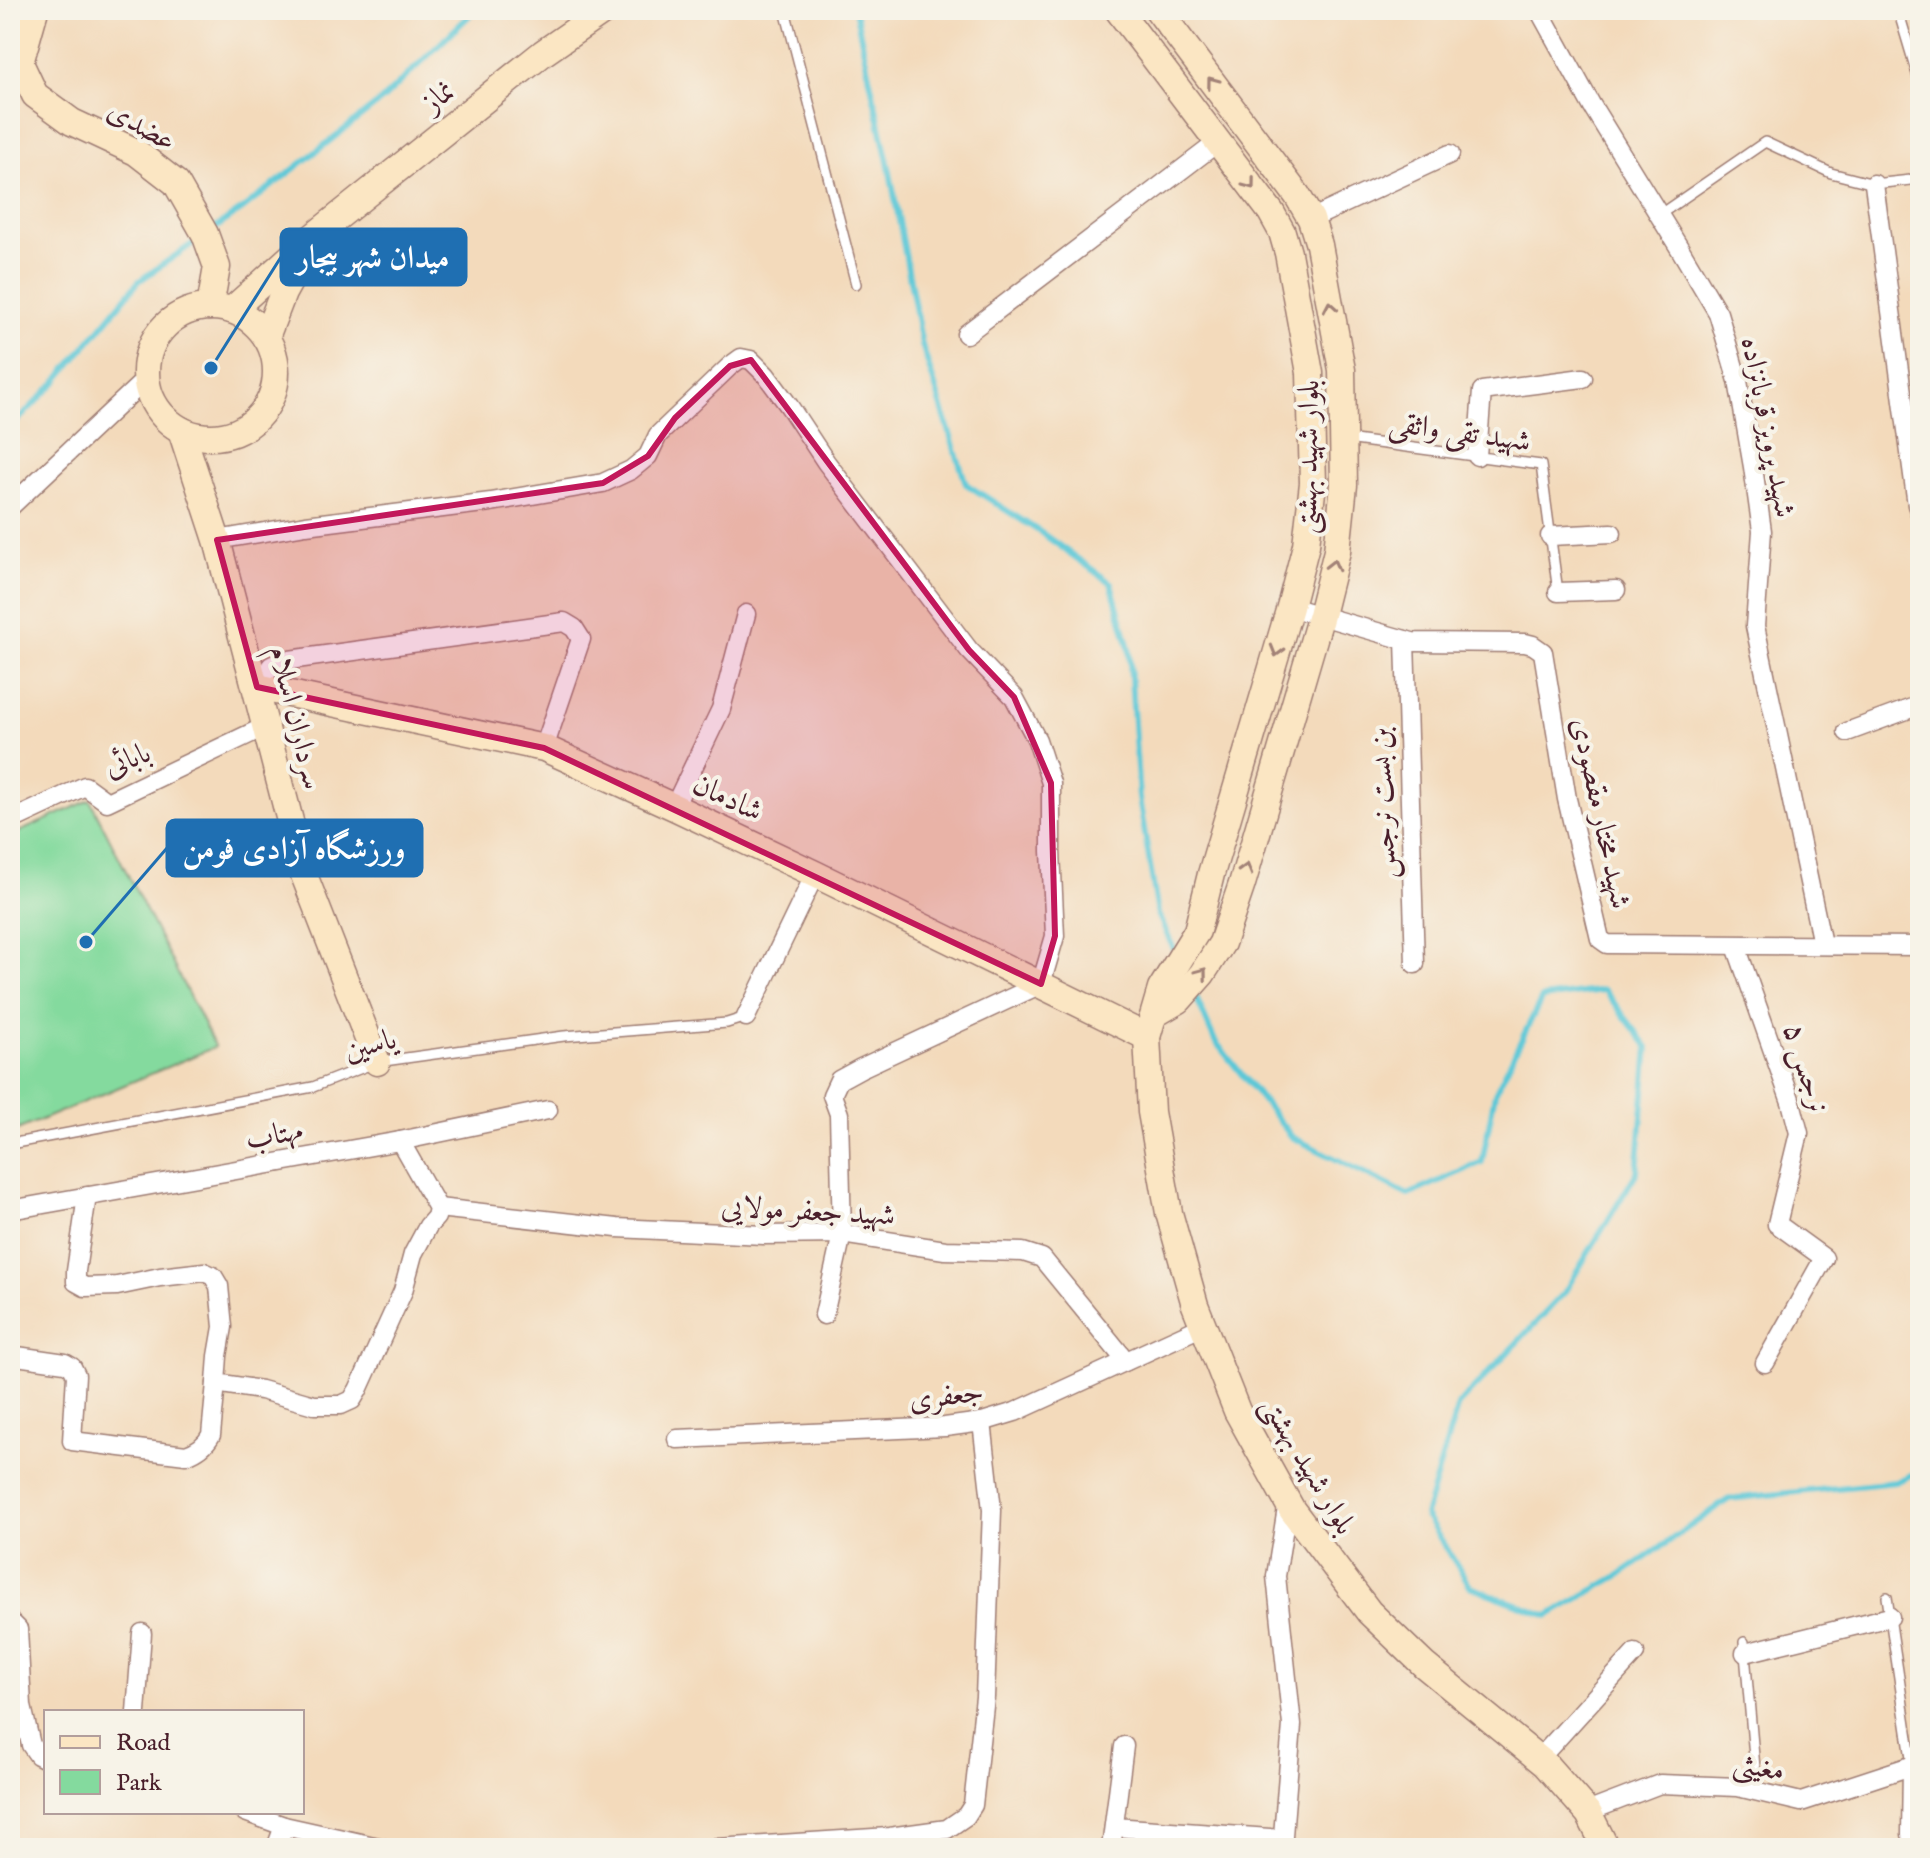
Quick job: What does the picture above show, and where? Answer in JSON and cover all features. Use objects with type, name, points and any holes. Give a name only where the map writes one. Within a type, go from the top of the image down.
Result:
[{"type":"main road","points":[[15,62],[35,10]]},
{"type":"main road","name":"نماز","points":[[221,308],[543,53],[605,10]]},
{"type":"main road","name":"بلوار شهید بهشتی","points":[[1118,10],[1271,212],[1282,232],[1310,373],[1313,483],[1306,545],[1197,931],[1160,1010],[1151,1112],[1169,1213],[1195,1305],[1237,1411],[1288,1502],[1369,1612],[1424,1665],[1539,1759],[1587,1812],[1606,1848]]},
{"type":"main road","points":[[1138,36],[1160,14]]},
{"type":"main road","name":"بلوار شهید بهشتی","points":[[1160,14],[1297,195],[1311,219],[1319,245],[1342,370],[1344,485],[1337,551],[1321,615],[1222,943],[1202,974],[1160,1010]]},
{"type":"main road","name":"عضدی","points":[[15,62],[35,95],[72,122],[136,152],[176,183],[205,234],[217,267],[221,308]]},
{"type":"main road","points":[[266,337],[283,293],[314,236]]},
{"type":"main road","points":[[221,308],[251,321],[266,337],[275,357],[276,378],[271,399],[259,417],[242,430],[222,436],[201,436],[181,430],[164,417],[152,399],[146,379],[148,358],[156,337],[189,310],[221,308]]},
{"type":"main road","name":"سرداران اسلام","points":[[181,430],[217,540],[304,875],[377,1062]]},
{"type":"main road","name":"شادمان","points":[[257,687],[544,748],[674,807],[1041,984],[1160,1010]]},
{"type":"street","name":"شهید پرویز قربانزاده","points":[[1539,10],[1592,106],[1718,313],[1738,381],[1762,531],[1755,626],[1822,944]]},
{"type":"street","points":[[966,334],[1218,142]]},
{"type":"street","points":[[1311,219],[1450,154]]},
{"type":"street","points":[[1874,184],[1920,513]]},
{"type":"street","points":[[217,540],[306,525],[491,502],[603,483],[631,470],[648,456],[658,435],[741,358],[751,360],[766,375],[826,462],[969,650],[1014,697],[1037,740],[1051,783],[1055,936],[1041,984],[872,1062],[839,1080],[832,1095],[839,1114],[842,1234],[824,1315]]},
{"type":"street","points":[[1477,456],[1482,391],[1583,378]]},
{"type":"street","points":[[10,507],[146,379]]},
{"type":"street","points":[[1550,536],[1612,533]]},
{"type":"street","points":[[1558,592],[1616,590]]},
{"type":"street","name":"شهید مختار مقصودی","points":[[1290,607],[1412,642],[1525,643],[1543,652],[1567,799],[1600,939],[1607,944],[1920,946]]},
{"type":"street","points":[[674,807],[721,709],[746,614]]},
{"type":"street","points":[[257,687],[271,666],[282,661],[564,622],[574,628],[581,639],[544,748]]},
{"type":"street","name":"بن بست نرجس","points":[[1405,640],[1415,964]]},
{"type":"street","points":[[1847,732],[1920,705]]},
{"type":"street","name":"بابائی","points":[[10,821],[85,786],[107,802],[266,726]]},
{"type":"street","points":[[746,1017],[815,874]]},
{"type":"street","name":"نرجس ۵","points":[[1736,946],[1799,1133],[1777,1224],[1824,1258],[1765,1363]]},
{"type":"street","name":"مهتاب","points":[[10,1210],[400,1141],[548,1110]]},
{"type":"street","points":[[216,1383],[261,1390],[314,1405],[341,1405],[352,1400],[403,1291],[413,1254],[436,1217],[438,1208],[400,1141]]},
{"type":"street","points":[[10,1355],[65,1363],[72,1367],[76,1375],[72,1441],[186,1455],[207,1443],[211,1435],[223,1327],[219,1286],[213,1276],[204,1272],[117,1286],[85,1287],[76,1282],[87,1196]]},
{"type":"street","name":"شهید جعفر مولایی","points":[[438,1208],[617,1228],[764,1235],[842,1234],[945,1250],[1023,1252],[1042,1258],[1126,1361]]},
{"type":"street","name":"جعفری","points":[[677,1439],[945,1427],[982,1422],[1015,1412],[1203,1326]]},
{"type":"street","points":[[717,1848],[889,1837],[947,1829],[966,1816],[973,1805],[985,1697],[992,1510],[982,1422]]},
{"type":"street","points":[[1114,1827],[1282,1844],[1292,1725],[1276,1576],[1288,1502]]},
{"type":"street","points":[[1745,1647],[1890,1617]]},
{"type":"street","points":[[10,1621],[18,1629],[22,1706],[31,1745],[44,1758]]},
{"type":"street","points":[[136,1710],[142,1633]]},
{"type":"street","points":[[1539,1759],[1635,1653]]},
{"type":"street","points":[[1111,1848],[1124,1746]]},
{"type":"street","points":[[1916,1764],[1911,1834],[1920,1837]]},
{"type":"street","name":"مغیثی","points":[[1587,1812],[1660,1784],[1738,1787],[1801,1802],[1916,1764]]},
{"type":"street","points":[[251,1814],[284,1826],[383,1848]]},
{"type":"street","points":[[276,1848],[284,1826]]},
{"type":"lane","points":[[785,10],[856,284]]},
{"type":"lane","points":[[1898,10],[1920,84]]},
{"type":"lane","points":[[1659,215],[1765,142],[1831,173],[1874,184],[1920,179]]},
{"type":"lane","name":"شهید تقی واثقی","points":[[1343,439],[1541,465],[1558,592]]},
{"type":"lane","name":"یاسین","points":[[10,1144],[313,1087],[377,1062],[564,1036],[727,1023],[746,1017]]},
{"type":"lane","points":[[1887,1597],[1916,1764]]},
{"type":"lane","points":[[1745,1647],[1757,1791]]},
{"type":"highlighted area","points":[[751,360],[969,650],[1014,697],[1051,783],[1055,936],[1041,984],[544,748],[257,687],[217,540],[603,483],[648,456],[675,418],[730,366]]},
{"type":"green space","points":[[90,800],[215,1047],[10,1133],[10,836]]},
{"type":"waterway","points":[[211,231],[382,100],[475,10]]},
{"type":"waterway","points":[[855,10],[890,172],[922,345],[966,484],[1111,583],[1129,648],[1139,798],[1158,914],[1175,952]]},
{"type":"waterway","points":[[10,428],[56,382],[139,281],[198,240]]},
{"type":"waterway","points":[[1195,995],[1215,1041],[1292,1137],[1408,1195],[1482,1162],[1495,1093],[1542,998],[1604,990],[1648,1047],[1637,1172],[1564,1293],[1458,1405],[1425,1515],[1471,1587],[1548,1616],[1625,1572],[1729,1499],[1896,1482],[1920,1471]]},
{"type":"place","name":"میدان شهر بیجار","points":[[211,368]]},
{"type":"place","name":"ورزشگاه آزادی فومن","points":[[86,942]]}]
